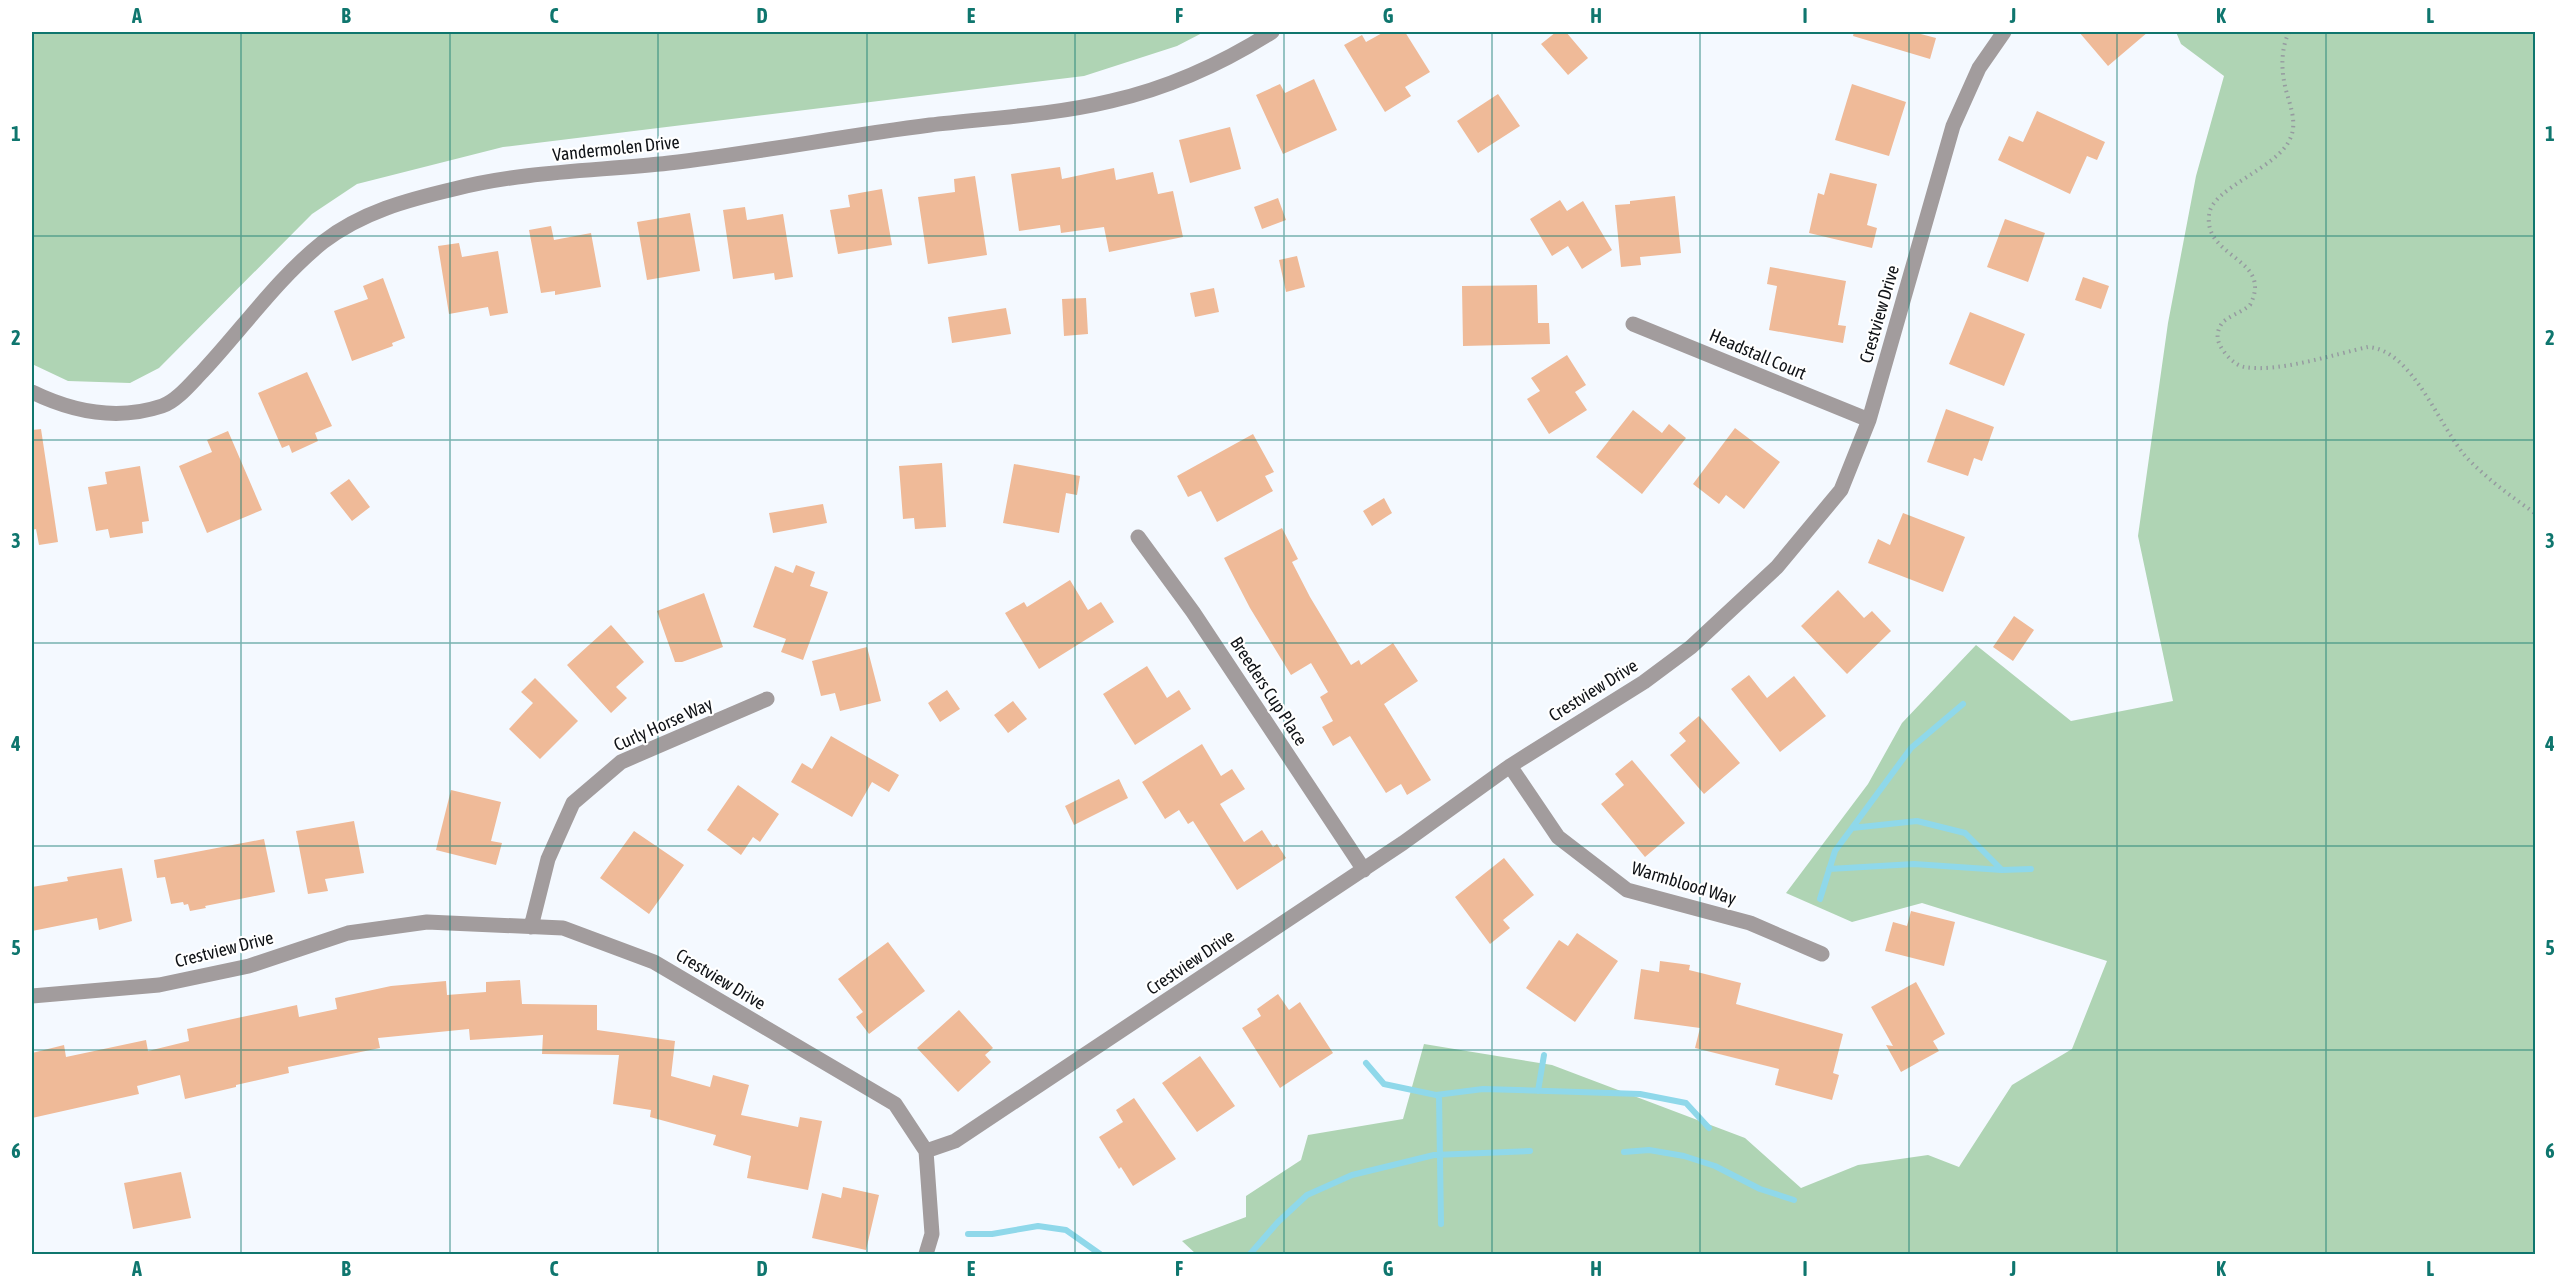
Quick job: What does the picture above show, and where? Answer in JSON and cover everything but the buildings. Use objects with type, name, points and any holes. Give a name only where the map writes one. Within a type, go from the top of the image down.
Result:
[{"type":"street","name":"Vandermolen Drive","points":[[32,392],[74,409],[105,415],[165,405],[192,382],[286,277],[323,243],[360,218],[400,203],[458,188],[537,175],[670,163],[889,130],[1111,102],[1173,83],[1238,53],[1272,32]]},
{"type":"street","name":"Crestview Drive","points":[[32,996],[159,985],[249,966],[348,933],[427,922],[562,928],[654,962],[895,1104],[926,1151],[955,1141],[1364,870],[1510,766],[1663,668],[1691,647],[1777,567],[1840,490],[1869,420],[1953,126],[1979,68],[2004,32]]},
{"type":"street","name":"Headstall Court","points":[[1633,324],[1869,420]]},
{"type":"street","name":"Breeders Cup Place","points":[[1138,537],[1194,612],[1364,870]]},
{"type":"street","name":"Curly Horse Way","points":[[531,927],[548,859],[573,803],[621,762],[767,699]]},
{"type":"street","name":"Warmblood Way","points":[[1510,766],[1558,837],[1627,890],[1750,923],[1822,954]]},
{"type":"street","points":[[926,1151],[932,1233],[926,1254]]},
{"type":"path","points":[[2289,32],[2284,44],[2283,71],[2293,117],[2291,138],[2285,148],[2269,163],[2221,195],[2208,213],[2210,230],[2214,239],[2248,268],[2255,280],[2256,290],[2250,305],[2229,318],[2219,328],[2217,337],[2220,346],[2227,355],[2243,367],[2254,368],[2295,363],[2368,347],[2380,348],[2394,356],[2408,370],[2467,458],[2535,514]]},
{"type":"green space","points":[[32,32],[1204,32],[1177,46],[1084,76],[503,147],[357,184],[312,214],[159,368],[130,383],[68,381],[32,364]]},
{"type":"green space","points":[[2176,32],[2535,32],[2535,1254],[1196,1254],[1182,1241],[1246,1217],[1246,1196],[1301,1160],[1308,1135],[1403,1119],[1424,1044],[1552,1065],[1745,1138],[1801,1188],[1858,1165],[1928,1155],[1959,1167],[2012,1085],[2072,1049],[2107,961],[1922,903],[1852,922],[1786,893],[1868,784],[1902,723],[1976,645],[2071,721],[2173,701],[2138,536],[2168,323],[2196,176],[2224,76],[2181,44]]},
{"type":"waterway","points":[[1852,828],[1911,748],[1963,704]]},
{"type":"waterway","points":[[1820,899],[1835,851],[1852,828],[1917,821],[1965,833],[2002,870],[2031,869]]},
{"type":"waterway","points":[[1829,869],[1914,864],[2002,870]]},
{"type":"waterway","points":[[1538,1091],[1544,1055]]},
{"type":"waterway","points":[[1366,1063],[1384,1084],[1436,1095],[1483,1089],[1640,1094],[1686,1103],[1709,1128]]},
{"type":"waterway","points":[[1439,1095],[1441,1224]]},
{"type":"waterway","points":[[1624,1152],[1649,1150],[1684,1156],[1715,1166],[1760,1189],[1794,1200]]},
{"type":"waterway","points":[[1250,1254],[1278,1222],[1307,1195],[1352,1175],[1434,1155],[1530,1151]]},
{"type":"waterway","points":[[968,1234],[992,1234],[1038,1226],[1066,1230],[1100,1254]]}]
